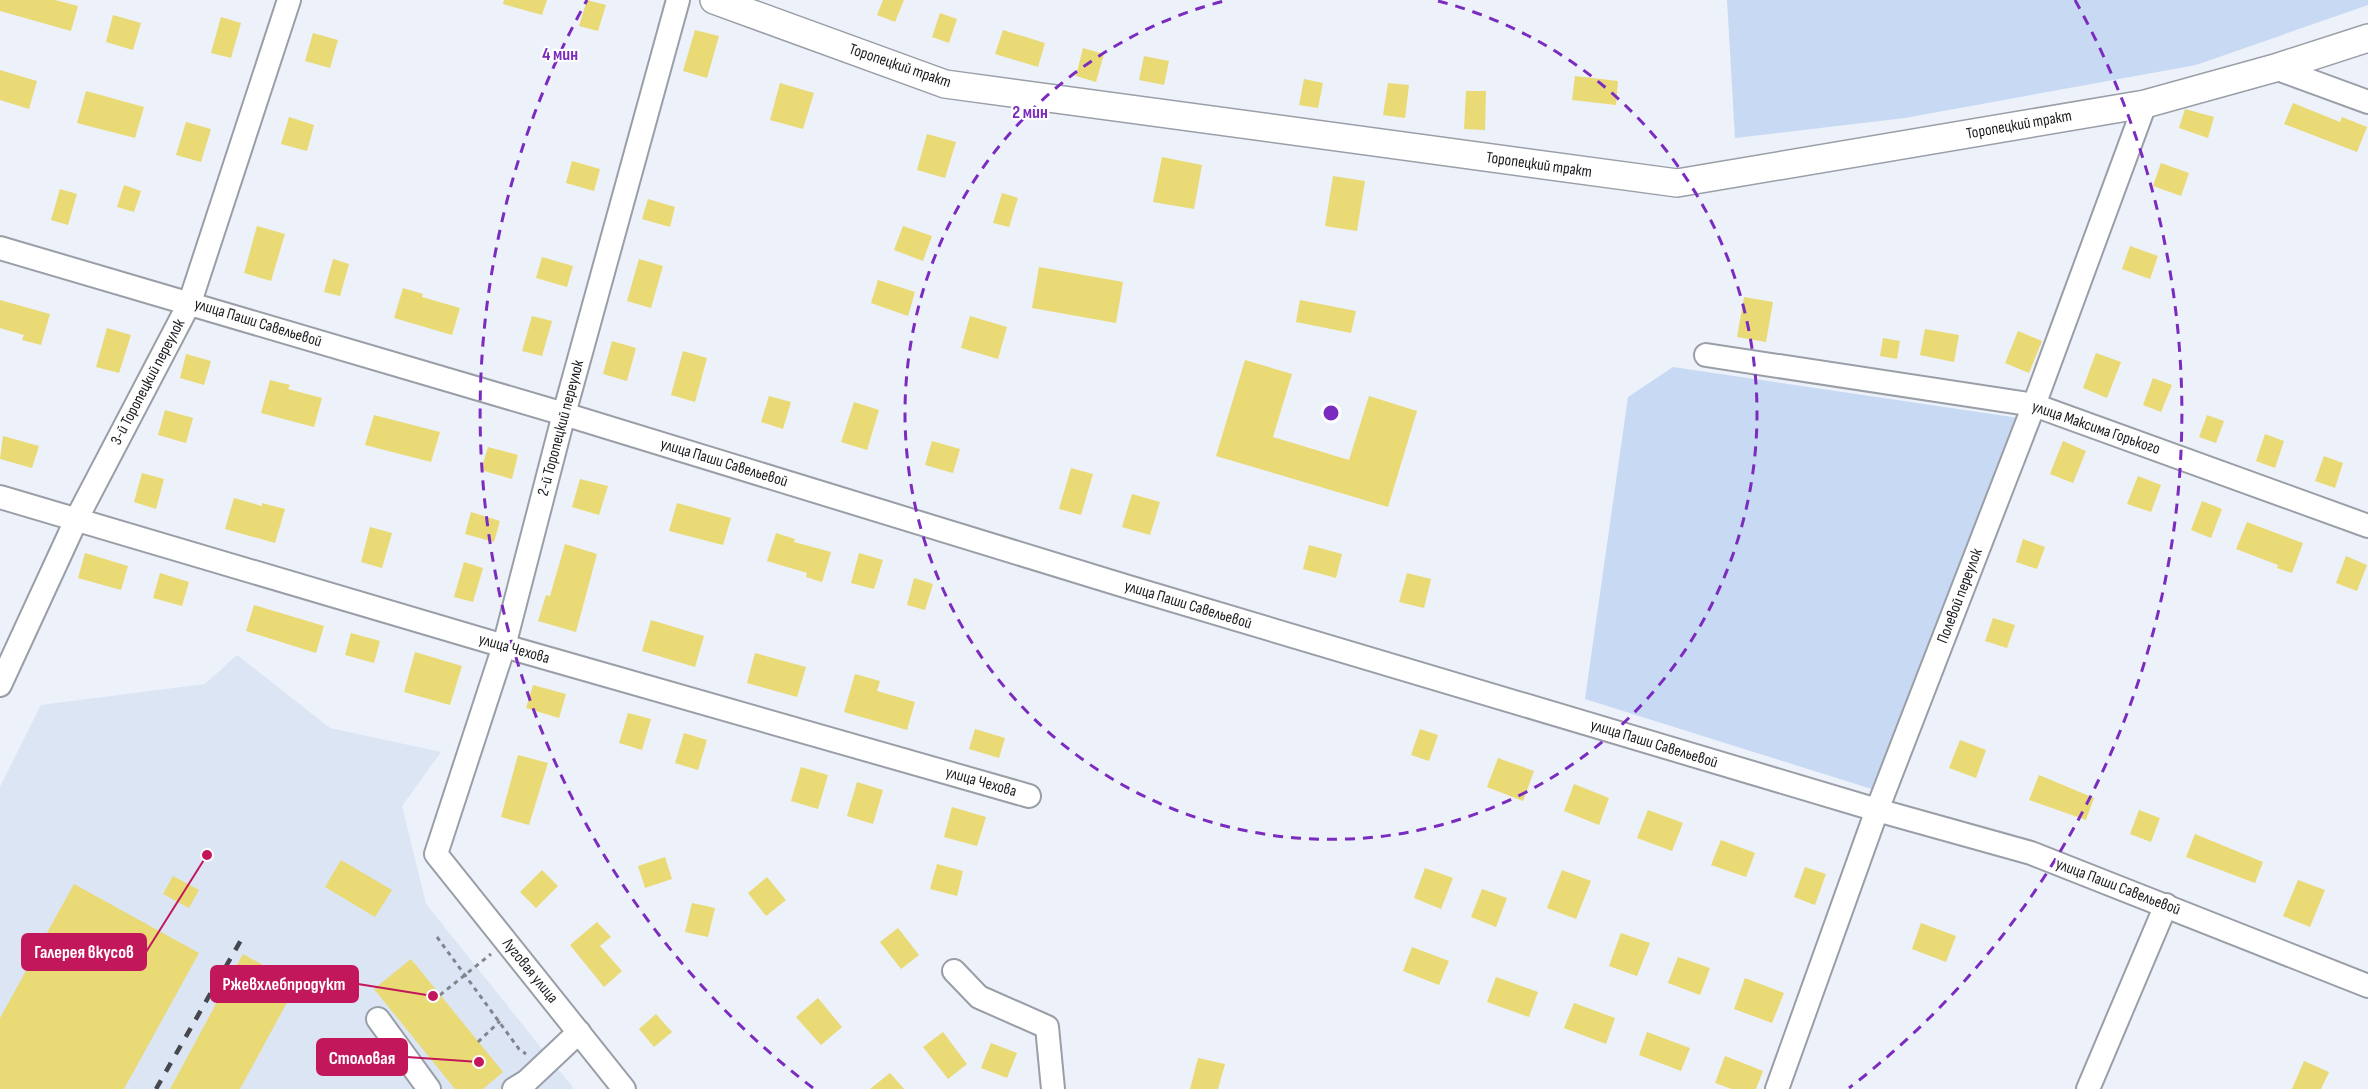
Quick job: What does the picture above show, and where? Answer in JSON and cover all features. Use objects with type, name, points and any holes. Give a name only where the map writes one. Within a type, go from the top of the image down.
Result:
[{"type":"main road","name":"Торопецкий тракт","points":[[714,0],[945,84],[1677,183],[2145,104],[2275,68],[2368,38]]},
{"type":"street","name":"3-й Торопецкий переулок","points":[[0,685],[77,518],[190,302],[289,0]]},
{"type":"street","name":"2-й Торопецкий переулок","points":[[436,854],[504,646],[564,414],[678,0]]},
{"type":"street","points":[[2275,68],[2368,102]]},
{"type":"street","name":"Полевой переулок","points":[[1777,1089],[1877,810],[2034,405],[2145,104]]},
{"type":"street","name":"улица Паши Савельевой","points":[[0,248],[190,302],[564,414],[1113,583],[1877,810],[2031,853],[2368,986]]},
{"type":"street","name":"улица Максима Горького","points":[[1706,355],[2034,405],[2368,526]]},
{"type":"street","name":"улица Чехова","points":[[0,497],[504,646],[1029,796]]},
{"type":"street","name":"Луговая улица","points":[[436,854],[624,1089]]},
{"type":"street","points":[[2088,1089],[2166,905]]},
{"type":"street","points":[[954,971],[979,997],[1047,1027],[1053,1089]]},
{"type":"street","points":[[378,1019],[429,1089]]},
{"type":"street","points":[[514,1089],[579,1032]]},
{"type":"path","points":[[436,936],[519,1049],[542,1066]]},
{"type":"path","points":[[440,995],[507,942]]},
{"type":"path","points":[[478,1042],[500,1021]]},
{"type":"shaded area","points":[[1727,0],[2368,0],[2368,5],[2196,65],[1905,118],[1735,138]]},
{"type":"shaded area","points":[[1673,367],[2019,418],[1875,790],[1585,699],[1628,397]]},
{"type":"shaded area","points":[[237,655],[330,728],[441,752],[402,806],[426,904],[574,1089],[0,1089],[0,787],[41,705],[205,684]]},
{"type":"building","points":[[0,0],[55,0],[78,6],[71,31],[0,11]]},
{"type":"building","points":[[504,0],[547,0],[542,15],[503,4]]},
{"type":"building","points":[[587,0],[606,5],[598,31],[579,26]]},
{"type":"building","points":[[883,0],[904,0],[895,22],[877,15]]},
{"type":"building","points":[[940,13],[957,19],[949,43],[932,37]]},
{"type":"building","points":[[113,15],[141,23],[133,50],[106,42]]},
{"type":"building","points":[[221,17],[241,23],[231,58],[211,53]]},
{"type":"building","points":[[695,30],[719,36],[707,78],[683,71]]},
{"type":"building","points":[[1003,30],[1045,43],[1038,67],[995,54]]},
{"type":"building","points":[[313,33],[338,40],[330,68],[305,61]]},
{"type":"building","points":[[1083,48],[1104,54],[1096,82],[1076,76]]},
{"type":"building","points":[[1144,56],[1169,61],[1164,85],[1139,80]]},
{"type":"building","points":[[0,70],[37,81],[29,109],[0,100]]},
{"type":"building","points":[[1575,76],[1618,81],[1616,105],[1572,100]]},
{"type":"building","points":[[1304,79],[1323,83],[1318,108],[1299,105]]},
{"type":"building","points":[[780,83],[814,93],[803,129],[770,120]]},
{"type":"building","points":[[1388,83],[1409,85],[1405,118],[1383,115]]},
{"type":"building","points":[[86,91],[144,107],[135,138],[77,123]]},
{"type":"building","points":[[1466,91],[1486,91],[1485,130],[1464,129]]},
{"type":"building","points":[[2293,103],[2340,122],[2342,117],[2367,127],[2357,152],[2284,124]]},
{"type":"building","points":[[2185,109],[2214,117],[2208,138],[2179,128]]},
{"type":"building","points":[[289,117],[314,125],[307,151],[281,144]]},
{"type":"building","points":[[186,122],[211,129],[201,162],[176,155]]},
{"type":"building","points":[[927,134],[956,142],[945,178],[917,170]]},
{"type":"building","points":[[1162,157],[1202,165],[1194,209],[1153,202]]},
{"type":"building","points":[[572,161],[600,169],[594,191],[566,183]]},
{"type":"building","points":[[2161,163],[2189,173],[2181,196],[2153,186]]},
{"type":"building","points":[[1333,176],[1365,181],[1357,231],[1325,226]]},
{"type":"building","points":[[124,185],[141,191],[134,212],[117,207]]},
{"type":"building","points":[[60,189],[77,194],[68,225],[51,220]]},
{"type":"building","points":[[1002,193],[1018,198],[1009,227],[993,223]]},
{"type":"building","points":[[648,199],[675,207],[670,227],[642,219]]},
{"type":"building","points":[[257,226],[285,234],[271,281],[244,273]]},
{"type":"building","points":[[903,226],[932,236],[923,261],[894,250]]},
{"type":"building","points":[[2130,246],[2158,256],[2150,279],[2122,269]]},
{"type":"building","points":[[542,257],[573,266],[567,287],[536,278]]},
{"type":"building","points":[[333,259],[349,264],[340,296],[324,292]]},
{"type":"building","points":[[639,259],[663,266],[651,308],[627,301]]},
{"type":"building","points":[[1039,267],[1123,282],[1116,323],[1032,308]]},
{"type":"building","points":[[878,280],[915,292],[908,316],[871,303]]},
{"type":"building","points":[[403,288],[423,294],[422,297],[460,308],[452,335],[394,318]]},
{"type":"building","points":[[1744,297],[1773,302],[1766,342],[1737,337]]},
{"type":"building","points":[[0,300],[50,314],[41,345],[22,340],[24,335],[0,328]]},
{"type":"building","points":[[1300,300],[1356,311],[1351,333],[1296,322]]},
{"type":"building","points":[[532,316],[552,321],[542,356],[522,351]]},
{"type":"building","points":[[970,316],[1007,327],[998,359],[961,348]]},
{"type":"building","points":[[107,328],[131,335],[119,373],[96,367]]},
{"type":"building","points":[[1925,329],[1959,335],[1954,362],[1920,355]]},
{"type":"building","points":[[2018,331],[2042,341],[2029,373],[2005,363]]},
{"type":"building","points":[[1883,338],[1900,341],[1897,359],[1880,356]]},
{"type":"building","points":[[612,341],[636,348],[627,381],[603,374]]},
{"type":"building","points":[[683,351],[707,358],[695,402],[671,395]]},
{"type":"building","points":[[2096,353],[2121,362],[2107,398],[2083,388]]},
{"type":"building","points":[[186,354],[211,361],[204,385],[180,378]]},
{"type":"building","points":[[1245,360],[1292,374],[1273,437],[1349,460],[1369,396],[1417,411],[1388,507],[1216,456]]},
{"type":"building","points":[[2153,378],[2172,385],[2161,412],[2143,405]]},
{"type":"building","points":[[270,380],[290,385],[288,389],[322,398],[314,427],[261,413]]},
{"type":"building","points":[[769,396],[791,402],[783,429],[761,422]]},
{"type":"building","points":[[854,402],[879,410],[867,450],[841,442]]},
{"type":"building","points":[[165,410],[193,418],[186,443],[158,435]]},
{"type":"building","points":[[374,415],[440,432],[431,462],[365,445]]},
{"type":"building","points":[[2207,415],[2224,421],[2216,443],[2199,437]]},
{"type":"building","points":[[2265,434],[2284,441],[2275,468],[2256,461]]},
{"type":"building","points":[[3,436],[39,446],[32,468],[0,459]]},
{"type":"building","points":[[932,441],[960,449],[953,473],[925,465]]},
{"type":"building","points":[[2063,441],[2086,451],[2073,483],[2050,474]]},
{"type":"building","points":[[488,447],[518,455],[512,479],[481,470]]},
{"type":"building","points":[[2324,456],[2343,463],[2335,488],[2315,481]]},
{"type":"building","points":[[1071,468],[1093,474],[1081,515],[1059,509]]},
{"type":"building","points":[[142,473],[164,479],[156,509],[134,502]]},
{"type":"building","points":[[2138,476],[2161,485],[2151,512],[2127,504]]},
{"type":"building","points":[[580,479],[608,486],[599,515],[572,507]]},
{"type":"building","points":[[1132,494],[1160,502],[1150,535],[1122,527]]},
{"type":"building","points":[[234,498],[262,506],[262,503],[285,509],[275,543],[225,529]]},
{"type":"building","points":[[2202,501],[2222,509],[2211,538],[2191,530]]},
{"type":"building","points":[[677,503],[731,518],[723,545],[669,531]]},
{"type":"building","points":[[471,512],[500,521],[494,542],[465,534]]},
{"type":"building","points":[[2247,522],[2303,543],[2292,573],[2277,568],[2278,565],[2236,549]]},
{"type":"building","points":[[370,527],[392,533],[382,568],[361,562]]},
{"type":"building","points":[[776,533],[795,539],[794,542],[831,552],[822,582],[806,577],[807,573],[767,561]]},
{"type":"building","points":[[2023,539],[2045,547],[2037,569],[2016,562]]},
{"type":"building","points":[[565,544],[597,554],[576,632],[538,621],[546,595],[550,596]]},
{"type":"building","points":[[1309,545],[1342,554],[1336,578],[1303,569]]},
{"type":"building","points":[[85,553],[128,566],[121,590],[78,578]]},
{"type":"building","points":[[859,553],[883,560],[874,589],[851,583]]},
{"type":"building","points":[[2346,556],[2367,565],[2357,591],[2336,583]]},
{"type":"building","points":[[464,562],[483,568],[473,602],[454,597]]},
{"type":"building","points":[[160,573],[189,582],[182,606],[153,598]]},
{"type":"building","points":[[1407,573],[1431,579],[1424,608],[1399,602]]},
{"type":"building","points":[[914,578],[933,584],[925,610],[907,605]]},
{"type":"building","points":[[254,605],[324,626],[316,653],[246,631]]},
{"type":"building","points":[[1993,618],[2015,625],[2007,648],[1985,641]]},
{"type":"building","points":[[651,620],[704,636],[695,667],[642,651]]},
{"type":"building","points":[[351,633],[380,641],[374,663],[345,655]]},
{"type":"building","points":[[415,652],[462,666],[450,705],[404,692]]},
{"type":"building","points":[[755,653],[806,667],[797,697],[747,683]]},
{"type":"building","points":[[855,674],[880,681],[877,691],[915,702],[907,730],[844,712]]},
{"type":"building","points":[[533,685],[566,694],[559,718],[526,708]]},
{"type":"building","points":[[628,713],[651,719],[642,750],[619,743]]},
{"type":"building","points":[[975,729],[1005,738],[999,758],[969,749]]},
{"type":"building","points":[[1420,729],[1438,735],[1429,761],[1411,755]]},
{"type":"building","points":[[684,733],[707,740],[698,770],[675,763]]},
{"type":"building","points":[[1960,740],[1986,750],[1976,778],[1949,768]]},
{"type":"building","points":[[518,755],[548,763],[529,825],[501,817]]},
{"type":"building","points":[[1498,758],[1534,771],[1523,801],[1487,787]]},
{"type":"building","points":[[801,767],[828,775],[818,809],[791,801]]},
{"type":"building","points":[[2039,775],[2094,798],[2086,820],[2029,800]]},
{"type":"building","points":[[857,782],[883,790],[873,824],[847,816]]},
{"type":"building","points":[[1574,784],[1609,798],[1599,825],[1564,811]]},
{"type":"building","points":[[952,807],[986,817],[977,846],[944,837]]},
{"type":"building","points":[[1648,810],[1683,823],[1672,851],[1637,838]]},
{"type":"building","points":[[2139,810],[2160,818],[2151,842],[2130,834]]},
{"type":"building","points":[[2195,834],[2263,862],[2255,883],[2186,857]]},
{"type":"building","points":[[1721,840],[1755,853],[1746,877],[1711,865]]},
{"type":"building","points":[[665,857],[672,879],[645,888],[638,866]]},
{"type":"building","points":[[341,860],[392,890],[375,917],[325,887]]},
{"type":"building","points":[[937,864],[963,871],[957,896],[930,889]]},
{"type":"building","points":[[1805,867],[1826,874],[1815,905],[1794,897]]},
{"type":"building","points":[[1425,868],[1453,878],[1441,909],[1414,898]]},
{"type":"building","points":[[542,870],[558,886],[536,908],[520,892]]},
{"type":"building","points":[[1562,870],[1591,881],[1576,919],[1547,908]]},
{"type":"building","points":[[173,876],[199,890],[189,908],[163,894]]},
{"type":"building","points":[[767,877],[786,900],[766,916],[748,893]]},
{"type":"building","points":[[2298,880],[2325,890],[2310,927],[2283,916]]},
{"type":"building","points":[[74,884],[199,953],[124,1089],[0,1089],[0,1018]]},
{"type":"building","points":[[1482,889],[1507,898],[1496,927],[1471,917]]},
{"type":"building","points":[[692,903],[715,908],[708,937],[685,932]]},
{"type":"building","points":[[597,922],[611,937],[600,946],[622,971],[604,987],[570,945]]},
{"type":"building","points":[[1921,923],[1956,936],[1946,962],[1912,949]]},
{"type":"building","points":[[898,928],[919,955],[901,969],[880,942]]},
{"type":"building","points":[[1621,933],[1650,943],[1637,976],[1609,966]]},
{"type":"building","points":[[1412,947],[1449,961],[1439,985],[1403,971]]},
{"type":"building","points":[[243,954],[297,984],[240,1089],[170,1089]]},
{"type":"building","points":[[1678,957],[1710,968],[1700,995],[1668,983]]},
{"type":"building","points":[[411,959],[503,1072],[483,1089],[455,1089],[374,989]]},
{"type":"building","points":[[1496,977],[1538,992],[1529,1017],[1487,1002]]},
{"type":"building","points":[[1745,978],[1784,993],[1772,1023],[1734,1009]]},
{"type":"building","points":[[818,998],[842,1027],[821,1045],[796,1017]]},
{"type":"building","points":[[1574,1003],[1615,1018],[1606,1044],[1564,1028]]},
{"type":"building","points":[[656,1014],[672,1032],[654,1047],[639,1029]]},
{"type":"building","points":[[943,1032],[967,1064],[948,1079],[923,1047]]},
{"type":"building","points":[[1647,1032],[1690,1048],[1681,1071],[1639,1055]]},
{"type":"building","points":[[991,1043],[1017,1053],[1007,1078],[981,1068]]},
{"type":"building","points":[[1725,1056],[1763,1071],[1756,1089],[1732,1089],[1715,1083]]},
{"type":"building","points":[[1198,1058],[1225,1064],[1218,1089],[1190,1089]]},
{"type":"building","points":[[2304,1061],[2329,1072],[2321,1089],[2292,1089]]},
{"type":"building","points":[[890,1073],[904,1089],[870,1089]]},
{"type":"railway","points":[[156,1089],[245,933]]},
{"type":"place","name":"Галерея вкусов","points":[[207,855]]},
{"type":"place","name":"Ржевхлебпродукт","points":[[433,996]]},
{"type":"place","name":"Столовая","points":[[479,1062]]}]
